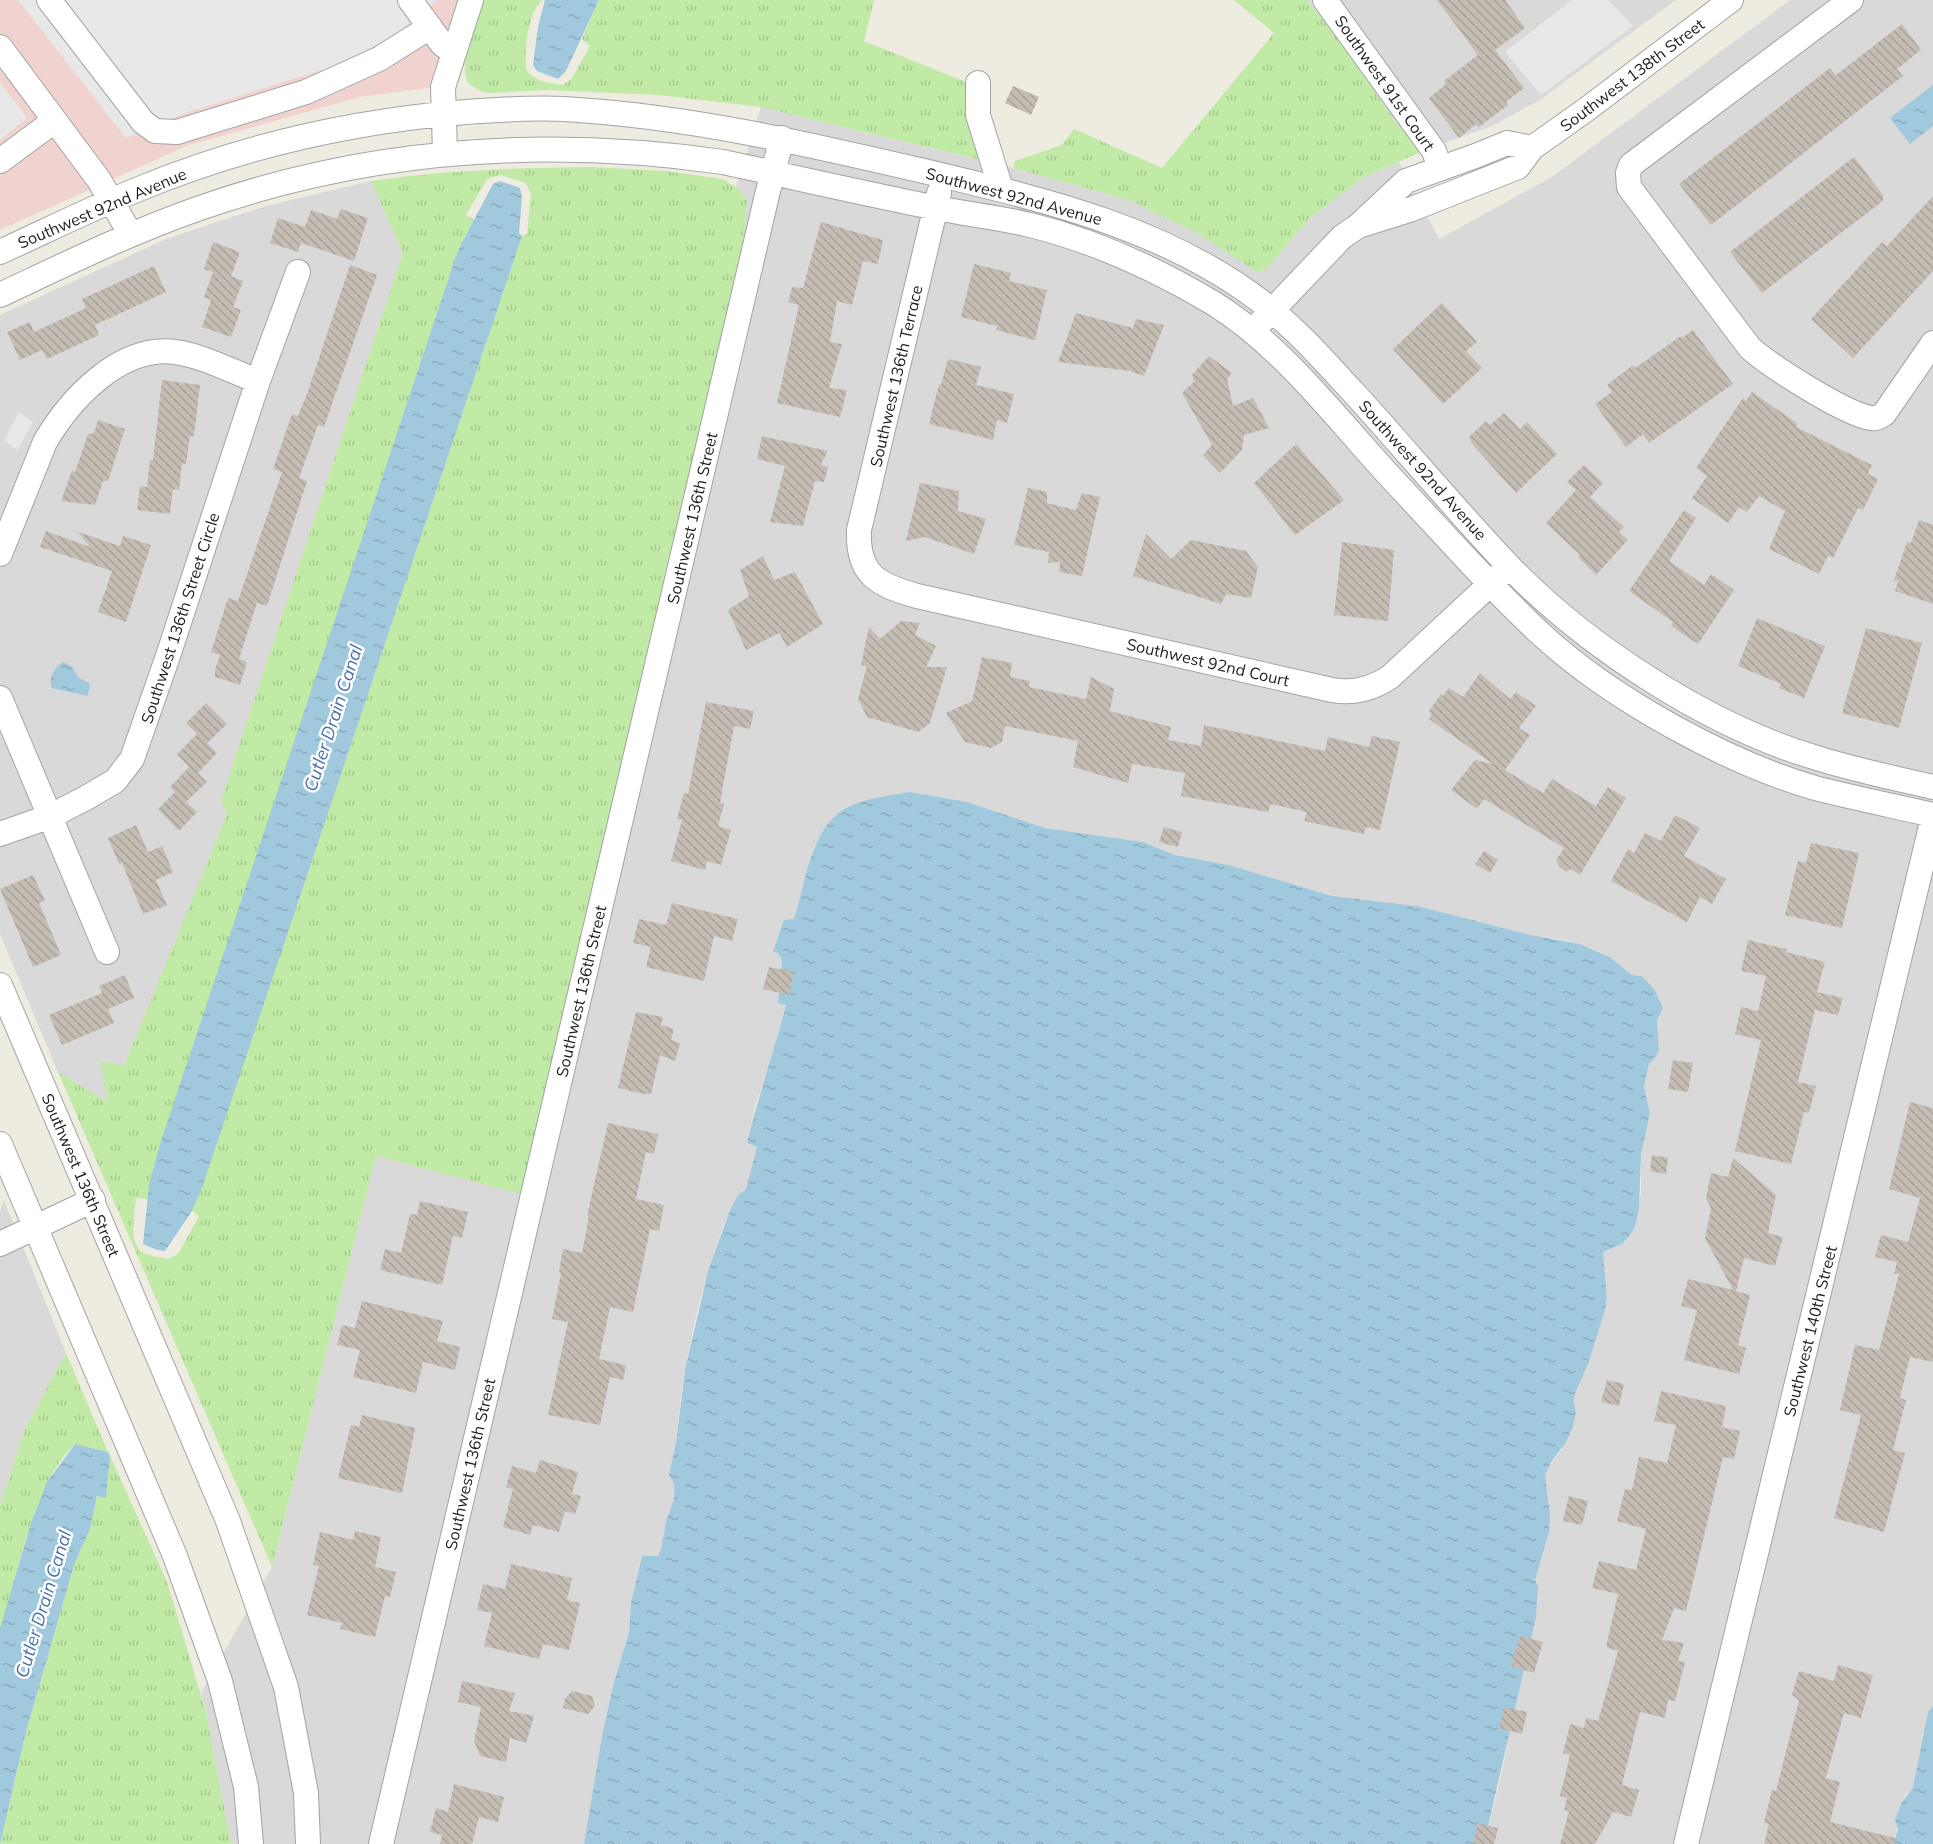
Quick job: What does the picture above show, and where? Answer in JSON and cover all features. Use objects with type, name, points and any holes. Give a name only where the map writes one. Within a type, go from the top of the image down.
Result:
[{"type":"street","points":[[49,0],[143,122],[155,131],[177,132],[306,92],[379,59],[430,27]]},
{"type":"street","points":[[410,0],[442,44],[454,53]]},
{"type":"street","points":[[444,153],[443,87],[471,0]]},
{"type":"street","name":"Southwest 91st Court","points":[[1325,0],[1434,151],[1464,188]]},
{"type":"street","name":"Southwest 138th Street","points":[[1358,226],[1412,209],[1518,167],[1532,148],[1731,0]]},
{"type":"street","points":[[1851,0],[1631,165],[1628,173],[1629,188],[1750,348],[1773,366],[1852,411],[1873,418],[1884,414],[1933,343]]},
{"type":"street","points":[[0,47],[113,201],[131,235]]},
{"type":"street","points":[[978,83],[978,115],[1001,189]]},
{"type":"street","name":"Southwest 92nd Avenue","points":[[0,252],[141,188],[227,157],[309,135],[405,118],[507,110],[564,109],[701,124],[783,138],[1046,201],[1117,224],[1159,242],[1237,284],[1271,310],[1322,358],[1510,567],[1564,617],[1629,665],[1677,696],[1770,742],[1816,758],[1933,787]]},
{"type":"street","points":[[0,161],[54,121]]},
{"type":"street","name":"Southwest 136th Street","points":[[381,1844],[773,172],[783,138]]},
{"type":"street","name":"Southwest 138th Street","points":[[1253,331],[1342,237],[1358,226],[1406,181],[1508,143],[1532,148]]},
{"type":"street","name":"Southwest 92nd Avenue","points":[[0,295],[131,235],[201,208],[321,173],[444,153],[518,148],[621,150],[723,162],[935,208],[1030,225],[1102,248],[1145,266],[1213,304],[1253,331],[1301,378],[1491,584],[1545,638],[1606,685],[1658,718],[1757,766],[1813,787],[1933,816]]},
{"type":"street","name":"Southwest 136th Terrace","points":[[869,574],[858,546],[859,530],[943,176]]},
{"type":"street","name":"Southwest 136th Street Circle","points":[[0,834],[51,816],[84,799],[114,781],[132,759],[173,643],[258,381],[298,272]]},
{"type":"street","points":[[0,554],[50,433],[72,406],[112,369],[140,354],[167,351],[205,359],[258,381]]},
{"type":"street","name":"Southwest 92nd Court","points":[[869,574],[887,585],[917,596],[1347,691],[1368,688],[1390,677],[1510,567]]},
{"type":"street","points":[[0,698],[107,952]]},
{"type":"street","name":"Southwest 140th Street","points":[[1686,1844],[1933,816]]},
{"type":"street","name":"Southwest 136th Street","points":[[0,985],[228,1521],[286,1687],[306,1793],[308,1844]]},
{"type":"street","points":[[0,1144],[175,1556],[220,1681],[246,1787],[251,1844]]},
{"type":"street","points":[[0,1244],[93,1200]]},
{"type":"shaded area","points":[[0,0],[482,0],[465,51],[464,66],[458,84],[360,97],[189,145],[0,230]]},
{"type":"shaded area","points":[[18,0],[437,0],[391,38],[328,68],[188,112],[126,138]]},
{"type":"shaded area","points":[[1307,0],[1676,0],[1540,100],[1492,126],[1425,150],[1399,127],[1342,44]]},
{"type":"shaded area","points":[[1572,0],[1608,0],[1633,26],[1541,95],[1505,52]]},
{"type":"shaded area","points":[[1790,0],[1933,0],[1933,1706],[1928,1712],[1913,1787],[1905,1796],[1893,1844],[1484,1844],[1503,1768],[1535,1580],[1550,1515],[1545,1475],[1573,1427],[1576,1413],[1574,1401],[1576,1391],[1605,1310],[1607,1298],[1603,1252],[1622,1244],[1635,1227],[1641,1193],[1641,1155],[1650,1113],[1644,1087],[1649,1064],[1659,1050],[1657,1021],[1663,1008],[1655,990],[1642,976],[1632,975],[1610,957],[1570,941],[1531,935],[1417,906],[1332,896],[1229,865],[1175,855],[1143,842],[1045,828],[967,802],[896,795],[848,806],[833,818],[822,832],[814,848],[794,919],[773,952],[778,953],[782,960],[778,1002],[786,1005],[767,1076],[757,1099],[747,1144],[757,1147],[746,1189],[738,1196],[723,1226],[696,1315],[682,1387],[672,1479],[675,1485],[673,1501],[658,1556],[642,1556],[631,1603],[629,1632],[613,1686],[602,1736],[584,1844],[231,1844],[201,1693],[272,1567],[376,1156],[521,1193],[747,200],[736,187],[761,107],[1013,168],[1129,200],[1197,233],[1259,272],[1265,270],[1310,218],[1362,178],[1399,162],[1439,239],[1552,177]]},
{"type":"shaded area","points":[[0,82],[27,118],[0,140]]},
{"type":"shaded area","points":[[371,181],[403,253],[221,800],[228,814],[124,1066],[101,1060],[108,1103],[58,1072],[0,934],[0,315],[166,239],[266,206]]},
{"type":"shaded area","points":[[19,412],[33,422],[17,451],[4,440]]},
{"type":"shaded area","points":[[4,1200],[66,1353],[25,1429],[0,1506],[0,1212]]},
{"type":"green space","points":[[482,0],[542,0],[530,23],[526,68],[537,79],[563,85],[572,78],[590,46],[582,39],[599,0],[874,0],[864,41],[968,83],[985,161],[761,107],[659,95],[547,90],[482,92],[468,83],[465,62],[468,41]]},
{"type":"green space","points":[[1234,0],[1307,0],[1342,44],[1399,127],[1425,150],[1362,178],[1310,218],[1265,270],[1257,272],[1197,233],[1129,200],[1013,168],[1015,161],[1062,145],[1074,129],[1162,168],[1274,33]]},
{"type":"green space","points":[[591,167],[665,171],[722,179],[736,187],[747,200],[743,251],[521,1194],[376,1156],[272,1567],[58,1072],[108,1102],[100,1060],[124,1066],[227,814],[221,800],[403,253],[371,181],[453,172]],"holes":[[[500,175],[526,183],[531,193],[527,234],[522,236],[192,1211],[199,1216],[179,1253],[168,1259],[144,1253],[135,1243],[136,1198],[148,1199],[249,880],[458,250],[474,220],[466,215],[487,179]]]},
{"type":"green space","points":[[66,1353],[108,1452],[75,1444],[61,1460],[38,1505],[0,1628],[0,1506],[25,1429]]},
{"type":"green space","points":[[110,1456],[167,1582],[206,1712],[231,1844],[0,1844],[26,1732],[74,1565],[90,1529],[97,1496],[106,1497]]},
{"type":"water","points":[[545,0],[599,0],[566,71],[558,79],[537,71],[533,65],[538,27]]},
{"type":"water","points":[[1933,85],[1933,126],[1910,144],[1890,118]]},
{"type":"water","name":"Cutler Drain Canal","points":[[500,181],[520,188],[522,198],[519,233],[522,236],[202,1188],[192,1211],[165,1251],[157,1250],[143,1244],[149,1185],[160,1144],[458,250],[493,184]]},
{"type":"water","points":[[63,662],[71,666],[79,678],[89,683],[87,696],[52,688],[53,674]]},
{"type":"water","points":[[909,792],[967,802],[1045,828],[1143,842],[1175,855],[1229,865],[1332,896],[1417,906],[1531,935],[1580,944],[1610,957],[1632,975],[1642,976],[1655,990],[1663,1008],[1657,1021],[1659,1050],[1649,1064],[1644,1087],[1650,1113],[1641,1155],[1639,1210],[1635,1227],[1629,1236],[1622,1244],[1603,1252],[1607,1298],[1605,1310],[1588,1364],[1576,1391],[1574,1401],[1576,1413],[1573,1427],[1545,1475],[1550,1515],[1549,1532],[1535,1580],[1538,1586],[1536,1617],[1484,1844],[584,1844],[602,1736],[613,1686],[629,1632],[631,1603],[642,1556],[658,1556],[674,1497],[674,1486],[669,1475],[676,1443],[685,1370],[708,1271],[730,1210],[738,1195],[746,1189],[757,1147],[747,1143],[786,1005],[778,1003],[782,960],[778,953],[773,952],[784,920],[794,919],[812,855],[826,826],[837,814],[857,803]]},
{"type":"water","name":"Cutler Drain Canal","points":[[75,1444],[108,1452],[110,1456],[106,1498],[97,1496],[90,1529],[74,1565],[26,1732],[0,1844],[0,1628],[32,1520],[47,1482]]},
{"type":"water","points":[[1933,1706],[1933,1844],[1893,1844],[1898,1829],[1895,1820],[1901,1804],[1913,1787],[1928,1712]]},
{"type":"building","points":[[1437,0],[1505,0],[1525,28],[1495,50],[1524,88],[1506,102],[1508,105],[1479,127],[1476,124],[1459,138],[1429,98],[1446,84],[1444,81],[1478,55]]},
{"type":"building","points":[[1902,24],[1921,50],[1897,69],[1903,76],[1711,225],[1679,184],[1830,68],[1836,75]]},
{"type":"building","points":[[1013,86],[1039,97],[1031,115],[1005,103]]},
{"type":"building","points":[[1854,157],[1883,195],[1883,201],[1762,293],[1730,252]]},
{"type":"building","points":[[1933,196],[1933,271],[1853,358],[1811,319],[1882,242],[1887,246]]},
{"type":"building","points":[[341,209],[368,218],[354,261],[301,243],[298,252],[270,243],[278,218],[305,227],[311,210],[337,219]]},
{"type":"building","points":[[821,222],[883,240],[878,264],[863,261],[852,305],[837,301],[830,342],[842,344],[829,388],[847,390],[840,417],[777,403],[799,305],[788,302],[792,287],[803,288]]},
{"type":"building","points":[[213,242],[240,252],[231,276],[243,281],[233,307],[241,310],[231,337],[202,327],[211,300],[204,297],[213,272],[204,269]]},
{"type":"building","points":[[974,264],[1011,273],[1009,281],[1047,290],[1035,340],[996,330],[997,326],[961,317]]},
{"type":"building","points":[[350,265],[377,275],[324,427],[318,425],[299,478],[307,481],[267,606],[257,603],[239,659],[247,662],[240,685],[215,677],[220,655],[211,652],[228,598],[238,601],[282,472],[273,469],[292,414],[298,416],[307,394]]},
{"type":"building","points":[[154,266],[166,292],[95,325],[99,335],[47,359],[42,350],[20,360],[7,332],[30,322],[34,332],[86,308],[82,299]]},
{"type":"building","points":[[1442,303],[1477,342],[1466,351],[1482,368],[1443,404],[1393,349]]},
{"type":"building","points":[[1076,313],[1133,328],[1136,319],[1164,325],[1144,376],[1130,371],[1058,362]]},
{"type":"building","points":[[1693,330],[1733,384],[1649,443],[1643,434],[1626,447],[1595,404],[1612,392],[1607,385],[1633,365],[1635,368]]},
{"type":"building","points":[[1209,356],[1232,373],[1227,379],[1233,406],[1253,398],[1269,428],[1244,435],[1242,450],[1220,473],[1203,455],[1212,445],[1182,393],[1194,382],[1192,375]]},
{"type":"building","points":[[948,359],[981,367],[976,385],[1014,394],[1007,423],[997,420],[993,440],[929,424]]},
{"type":"building","points":[[162,380],[200,385],[194,436],[190,436],[186,464],[182,463],[179,490],[173,489],[170,514],[137,510],[140,486],[147,487],[150,460],[153,460]]},
{"type":"building","points":[[1752,392],[1798,424],[1796,427],[1872,465],[1868,474],[1878,479],[1863,510],[1858,508],[1833,558],[1828,556],[1819,574],[1769,549],[1785,511],[1759,496],[1747,512],[1739,507],[1728,523],[1692,498],[1707,476],[1696,468],[1743,398],[1746,401]]},
{"type":"building","points":[[1504,413],[1520,429],[1527,422],[1557,454],[1516,493],[1473,445],[1469,437],[1486,421],[1490,425]]},
{"type":"building","points":[[98,420],[125,429],[108,481],[103,481],[95,505],[61,501],[72,471],[75,472],[88,434],[94,433]]},
{"type":"building","points":[[762,436],[828,451],[821,464],[828,468],[824,482],[815,481],[803,526],[770,522],[785,466],[757,459]]},
{"type":"building","points":[[1296,444],[1344,500],[1295,535],[1254,483]]},
{"type":"building","points":[[1584,465],[1603,483],[1590,497],[1624,527],[1619,532],[1628,540],[1596,575],[1578,557],[1580,555],[1546,523],[1576,490],[1567,482]]},
{"type":"building","points":[[920,483],[959,491],[958,511],[986,519],[974,554],[925,537],[906,541]]},
{"type":"building","points":[[1028,488],[1047,492],[1047,503],[1076,510],[1082,493],[1100,497],[1082,576],[1059,572],[1060,562],[1048,563],[1049,552],[1014,545]]},
{"type":"building","points":[[1684,510],[1696,518],[1669,561],[1704,585],[1711,574],[1734,590],[1698,644],[1671,626],[1673,622],[1629,591]]},
{"type":"building","points":[[1919,520],[1933,525],[1933,604],[1895,591],[1898,581],[1894,580],[1907,542],[1911,543]]},
{"type":"building","points":[[46,531],[90,547],[78,532],[120,546],[123,536],[151,545],[126,622],[98,612],[112,571],[40,547]]},
{"type":"building","points":[[1146,534],[1171,559],[1191,540],[1246,551],[1258,567],[1251,598],[1226,594],[1221,604],[1133,576]]},
{"type":"building","points":[[1342,542],[1394,550],[1388,621],[1334,615]]},
{"type":"building","points":[[763,556],[774,580],[795,572],[823,624],[787,647],[779,633],[746,650],[728,610],[749,596],[740,570]]},
{"type":"building","points":[[1757,618],[1825,646],[1804,698],[1779,688],[1781,684],[1738,666]]},
{"type":"building","points":[[901,621],[920,623],[915,635],[936,646],[926,667],[947,667],[930,723],[918,732],[867,717],[858,699],[867,666],[861,665],[869,627],[880,639]]},
{"type":"building","points":[[1866,628],[1922,643],[1899,728],[1842,713]]},
{"type":"building","points":[[982,657],[1012,663],[1010,677],[1030,681],[1029,687],[1086,699],[1091,677],[1114,689],[1110,711],[1171,727],[1168,740],[1201,746],[1204,725],[1325,751],[1328,737],[1369,747],[1372,736],[1400,742],[1380,830],[1366,827],[1364,834],[1304,821],[1307,812],[1271,804],[1268,812],[1181,796],[1185,773],[1132,764],[1128,783],[1073,767],[1078,741],[1005,726],[1002,742],[991,748],[965,742],[946,713],[972,701]]},
{"type":"building","points":[[1480,673],[1510,699],[1516,692],[1536,706],[1519,728],[1530,735],[1505,770],[1543,793],[1552,779],[1596,806],[1608,787],[1626,798],[1580,875],[1571,869],[1566,872],[1559,866],[1556,860],[1564,848],[1484,799],[1477,809],[1451,790],[1475,760],[1493,764],[1429,719],[1432,714],[1429,711],[1441,694],[1443,696],[1449,688],[1463,697]]},
{"type":"building","points":[[706,702],[754,711],[750,729],[734,726],[720,803],[724,804],[718,826],[731,830],[721,865],[707,861],[705,870],[671,861],[682,820],[677,819],[684,793],[688,794]]},
{"type":"building","points":[[206,703],[227,724],[207,743],[217,753],[198,773],[207,782],[186,802],[197,812],[179,831],[158,809],[175,792],[170,787],[189,767],[177,754],[197,734],[186,723]]},
{"type":"building","points":[[1675,815],[1700,828],[1684,856],[1726,879],[1712,904],[1700,897],[1687,922],[1611,881],[1628,849],[1634,853],[1645,833],[1661,841]]},
{"type":"building","points":[[136,825],[148,852],[162,846],[173,872],[156,880],[167,905],[143,914],[122,863],[119,864],[108,838]]},
{"type":"building","points":[[1164,827],[1182,832],[1178,847],[1159,842]]},
{"type":"building","points":[[1811,843],[1859,853],[1842,928],[1785,915],[1798,861],[1806,863]]},
{"type":"building","points":[[1484,851],[1498,860],[1490,873],[1475,864]]},
{"type":"building","points":[[33,875],[45,901],[39,903],[61,955],[33,967],[0,889]]},
{"type":"building","points":[[672,903],[738,919],[732,941],[714,936],[704,981],[646,967],[651,947],[633,943],[639,919],[666,925]]},
{"type":"building","points":[[1748,940],[1787,949],[1786,952],[1825,962],[1817,992],[1843,998],[1838,1015],[1815,1010],[1798,1082],[1816,1086],[1809,1113],[1804,1112],[1791,1164],[1735,1151],[1761,1040],[1735,1034],[1741,1007],[1758,1011],[1766,976],[1741,971]]},
{"type":"building","points":[[769,967],[794,972],[789,995],[763,989]]},
{"type":"building","points":[[125,975],[134,998],[108,1009],[114,1023],[62,1045],[49,1015],[102,993],[99,986]]},
{"type":"building","points":[[636,1012],[663,1017],[661,1025],[674,1029],[671,1040],[680,1043],[675,1061],[660,1055],[651,1094],[618,1088]]},
{"type":"building","points":[[1673,1060],[1693,1063],[1688,1092],[1668,1089]]},
{"type":"building","points":[[1910,1102],[1933,1108],[1933,1362],[1910,1357],[1900,1398],[1906,1400],[1893,1450],[1905,1453],[1884,1532],[1834,1518],[1861,1415],[1840,1410],[1855,1345],[1879,1350],[1899,1274],[1894,1274],[1897,1262],[1875,1257],[1881,1235],[1908,1242],[1920,1198],[1889,1189]]},
{"type":"building","points":[[608,1123],[658,1134],[654,1154],[646,1152],[636,1199],[664,1205],[659,1231],[650,1229],[633,1312],[610,1307],[599,1359],[626,1365],[623,1380],[610,1377],[600,1425],[548,1415],[568,1322],[552,1319],[563,1249],[582,1253],[589,1216],[587,1216]]},
{"type":"building","points":[[1652,1155],[1668,1158],[1666,1174],[1650,1171]]},
{"type":"building","points":[[1733,1158],[1776,1195],[1768,1233],[1783,1237],[1775,1266],[1744,1258],[1736,1291],[1750,1295],[1738,1345],[1746,1348],[1739,1374],[1684,1360],[1697,1310],[1681,1306],[1688,1279],[1733,1290],[1705,1238],[1711,1209],[1706,1198],[1711,1173],[1728,1177]]},
{"type":"building","points":[[420,1201],[468,1212],[462,1238],[453,1236],[442,1285],[380,1270],[385,1249],[401,1253],[410,1214],[417,1215]]},
{"type":"building","points":[[362,1301],[443,1321],[437,1341],[460,1347],[455,1370],[423,1362],[416,1393],[353,1377],[360,1350],[337,1345],[342,1325],[355,1328]]},
{"type":"building","points":[[1607,1380],[1624,1384],[1619,1406],[1601,1402]]},
{"type":"building","points":[[1661,1391],[1726,1406],[1722,1427],[1740,1431],[1734,1459],[1723,1457],[1686,1611],[1674,1608],[1662,1640],[1684,1643],[1678,1661],[1685,1662],[1675,1701],[1668,1700],[1665,1718],[1640,1712],[1622,1785],[1639,1790],[1631,1817],[1613,1812],[1595,1844],[1560,1844],[1569,1811],[1564,1810],[1567,1798],[1560,1796],[1570,1755],[1563,1753],[1570,1724],[1584,1728],[1586,1718],[1598,1721],[1618,1651],[1606,1647],[1618,1594],[1592,1588],[1599,1561],[1636,1570],[1646,1529],[1617,1521],[1625,1489],[1632,1490],[1639,1457],[1667,1463],[1676,1425],[1654,1421]]},
{"type":"building","points":[[362,1415],[415,1428],[402,1493],[338,1478],[351,1425],[359,1427]]},
{"type":"building","points":[[540,1460],[578,1472],[572,1494],[581,1496],[575,1514],[565,1511],[559,1532],[533,1525],[530,1535],[503,1527],[513,1489],[506,1487],[512,1466],[536,1473]]},
{"type":"building","points":[[1569,1496],[1588,1501],[1582,1525],[1563,1521]]},
{"type":"building","points":[[355,1531],[381,1537],[375,1567],[396,1572],[390,1597],[385,1596],[375,1637],[340,1629],[342,1623],[307,1615],[319,1566],[313,1565],[320,1532],[353,1540]]},
{"type":"building","points":[[511,1564],[572,1578],[567,1600],[580,1603],[569,1650],[543,1644],[539,1659],[484,1646],[492,1613],[477,1610],[483,1584],[505,1589]]},
{"type":"building","points":[[1520,1636],[1543,1642],[1534,1673],[1511,1666]]},
{"type":"building","points":[[1838,1665],[1873,1675],[1861,1718],[1844,1713],[1826,1778],[1840,1782],[1830,1822],[1895,1838],[1895,1844],[1764,1844],[1769,1824],[1764,1823],[1772,1790],[1776,1791],[1799,1700],[1792,1695],[1799,1671],[1834,1681]]},
{"type":"building","points":[[462,1681],[515,1693],[509,1711],[534,1716],[526,1743],[510,1738],[506,1762],[480,1756],[474,1741],[481,1707],[458,1702]]},
{"type":"building","points":[[572,1691],[592,1696],[595,1706],[588,1714],[563,1708],[565,1699]]},
{"type":"building","points":[[1504,1707],[1527,1712],[1522,1734],[1499,1728]]},
{"type":"building","points":[[454,1784],[504,1797],[498,1822],[479,1817],[472,1844],[440,1844],[442,1835],[430,1832],[436,1808],[448,1812]]},
{"type":"building","points":[[1478,1823],[1498,1828],[1494,1844],[1473,1844]]}]
